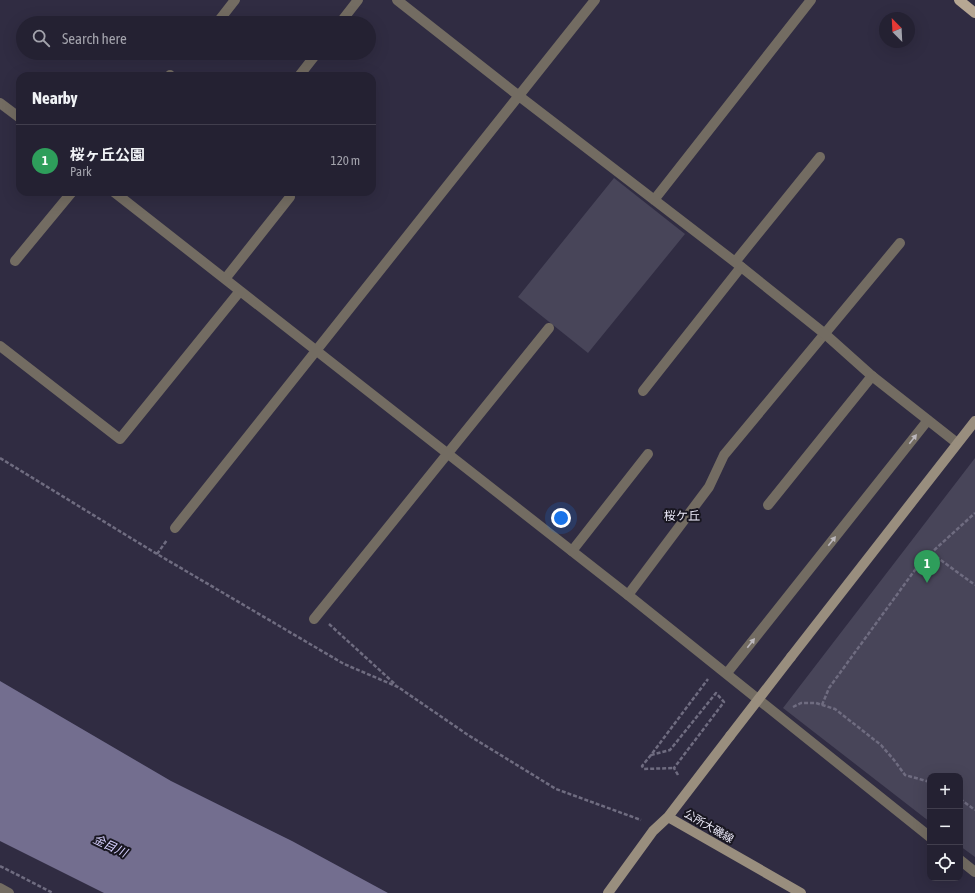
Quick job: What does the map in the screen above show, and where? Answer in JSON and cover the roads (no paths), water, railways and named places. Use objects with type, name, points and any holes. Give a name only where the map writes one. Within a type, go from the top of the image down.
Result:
[{"type":"main road","points":[[959,0],[975,13]]},
{"type":"street","points":[[222,16],[235,0]]},
{"type":"street","points":[[345,16],[358,0]]},
{"type":"street","points":[[397,0],[738,265],[825,334],[872,376],[957,443]]},
{"type":"street","points":[[175,528],[595,0]]},
{"type":"street","points":[[654,200],[811,0]]},
{"type":"street","points":[[302,72],[312,60]]},
{"type":"street","points":[[1,104],[16,115]]},
{"type":"street","points":[[643,391],[820,157]]},
{"type":"street","points":[[16,262],[69,196]]},
{"type":"street","points":[[119,196],[727,673],[780,718],[927,835]]},
{"type":"street","points":[[225,279],[290,197]]},
{"type":"street","points":[[628,595],[709,487],[724,455],[900,243]]},
{"type":"street","points":[[0,346],[120,439],[240,291]]},
{"type":"street","points":[[316,617],[549,328]]},
{"type":"street","points":[[768,505],[872,376]]},
{"type":"street","points":[[727,673],[928,420]]},
{"type":"street","points":[[668,817],[975,421]]},
{"type":"street","points":[[572,551],[648,454]]},
{"type":"street","name":"公所大磯線","points":[[608,893],[653,831],[668,817],[802,893]]},
{"type":"street","points":[[963,862],[975,872]]},
{"type":"water","name":"金目川","points":[[0,681],[171,781],[292,841],[388,893],[104,893],[0,841]]},
{"type":"place","name":"桜ヶ丘公園","points":[[927,583]]},
{"type":"district","name":"桜ケ丘","points":[[682,516]]}]
